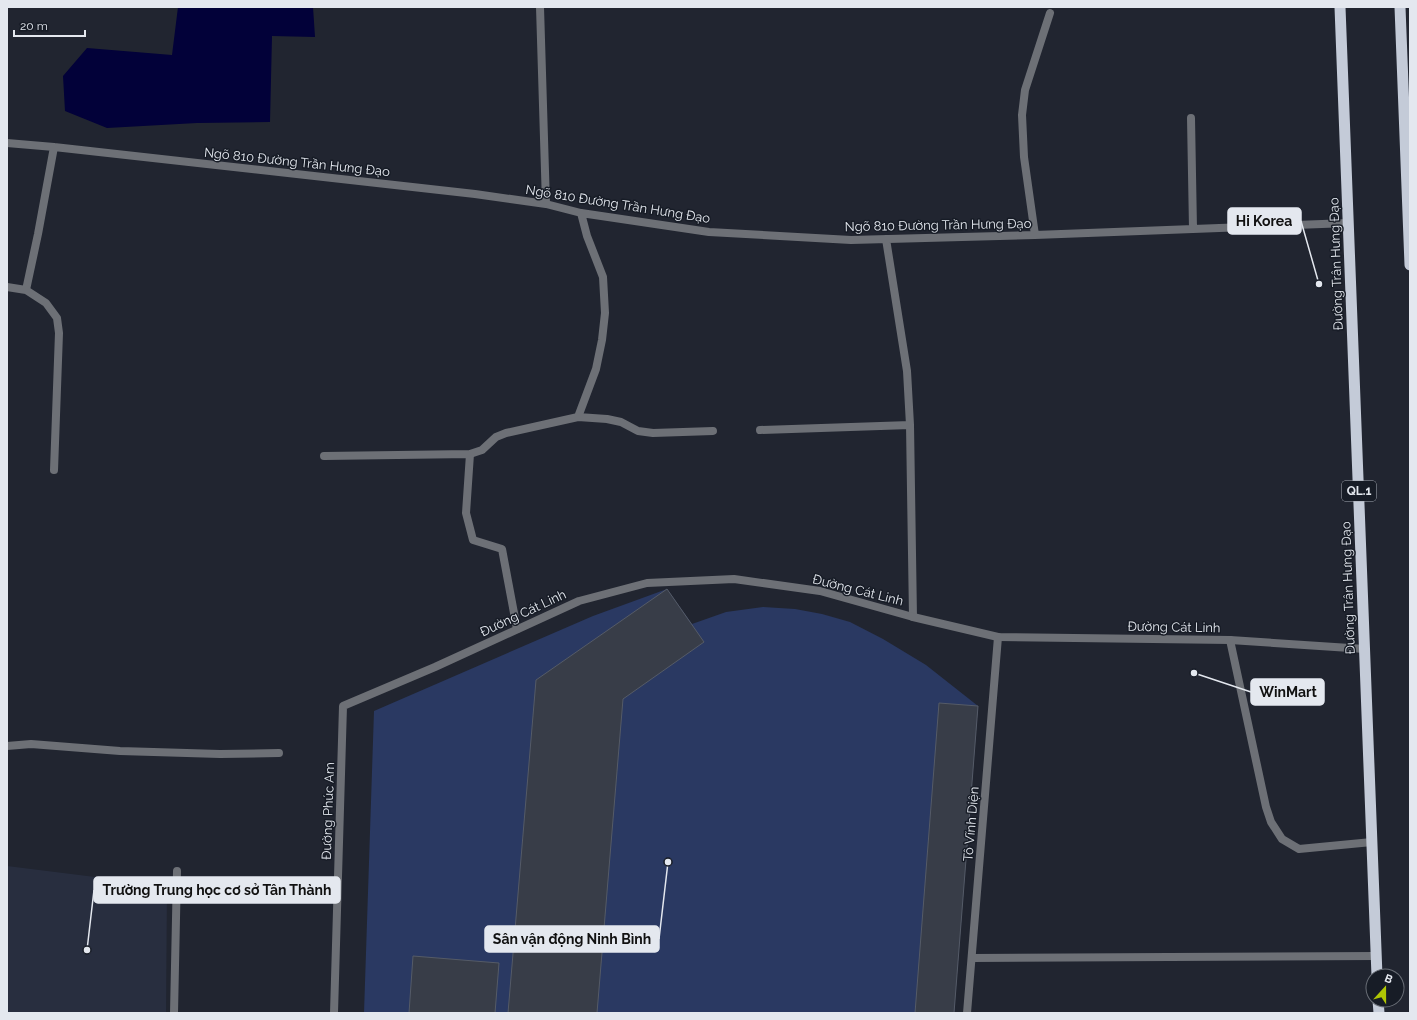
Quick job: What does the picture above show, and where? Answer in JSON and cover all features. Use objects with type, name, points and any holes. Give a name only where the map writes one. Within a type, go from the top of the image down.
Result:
[{"type":"highway","name":"Đường Trân Hưng Đạo","points":[[1340,7],[1377,968]]},
{"type":"highway","points":[[1400,7],[1408,174],[1410,265]]},
{"type":"street","points":[[540,7],[546,204]]},
{"type":"street","points":[[1035,235],[1024,157],[1022,115],[1025,90],[1050,13]]},
{"type":"street","points":[[1191,118],[1193,229]]},
{"type":"street","name":"Ngõ 810 Đường Trần Hưng Đạo","points":[[7,143],[476,194],[546,204],[581,213],[709,232],[851,240],[1035,235],[1348,223]]},
{"type":"street","points":[[26,290],[54,147]]},
{"type":"street","points":[[578,417],[596,369],[602,340],[605,313],[603,277],[587,236],[581,213]]},
{"type":"street","points":[[886,238],[907,371],[910,425],[913,617]]},
{"type":"street","points":[[7,287],[26,290],[46,303],[57,318],[59,333],[54,470]]},
{"type":"street","points":[[324,456],[470,454],[482,450],[496,437],[506,433],[578,417],[607,419],[621,422],[638,430],[653,433],[713,431]]},
{"type":"street","points":[[760,430],[910,425]]},
{"type":"street","points":[[470,454],[466,513],[473,540],[502,549],[516,629]]},
{"type":"street","name":"Đường Cát Linh","points":[[343,706],[435,667],[579,601],[647,583],[734,579],[820,591],[913,617],[998,636],[1230,640],[1365,649]]},
{"type":"street","name":"Tô Vĩnh Diện","points":[[967,1013],[998,636]]},
{"type":"street","points":[[1230,640],[1266,807],[1271,822],[1282,839],[1299,849],[1372,842]]},
{"type":"street","name":"Đường Phúc Am","points":[[334,1013],[343,706]]},
{"type":"street","points":[[7,746],[31,744],[120,751],[220,754],[279,753]]},
{"type":"street","points":[[174,1013],[177,871]]},
{"type":"street","points":[[972,958],[1376,956]]},
{"type":"shaded area","points":[[178,7],[313,7],[315,37],[272,36],[270,122],[197,123],[107,128],[65,111],[63,76],[87,48],[172,55]]},
{"type":"shaded area","points":[[667,589],[692,624],[726,612],[763,607],[795,609],[822,614],[850,622],[883,639],[926,665],[978,706],[954,1013],[364,1013],[374,711],[593,616]]},
{"type":"shaded area","points":[[7,866],[167,886],[166,1013],[7,1013]]},
{"type":"building","points":[[667,589],[704,642],[623,699],[597,1013],[508,1013],[536,680]]},
{"type":"building","points":[[939,703],[978,706],[954,1013],[915,1013]]},
{"type":"building","points":[[413,956],[499,963],[495,1013],[409,1013]]},
{"type":"place","name":"Hi Korea","points":[[1319,284]]},
{"type":"place","name":"WinMart","points":[[1194,673]]},
{"type":"place","name":"Sân vận động Ninh Bình","points":[[668,862]]},
{"type":"place","name":"Trường Trung học cơ sở Tân Thành","points":[[87,950]]}]
